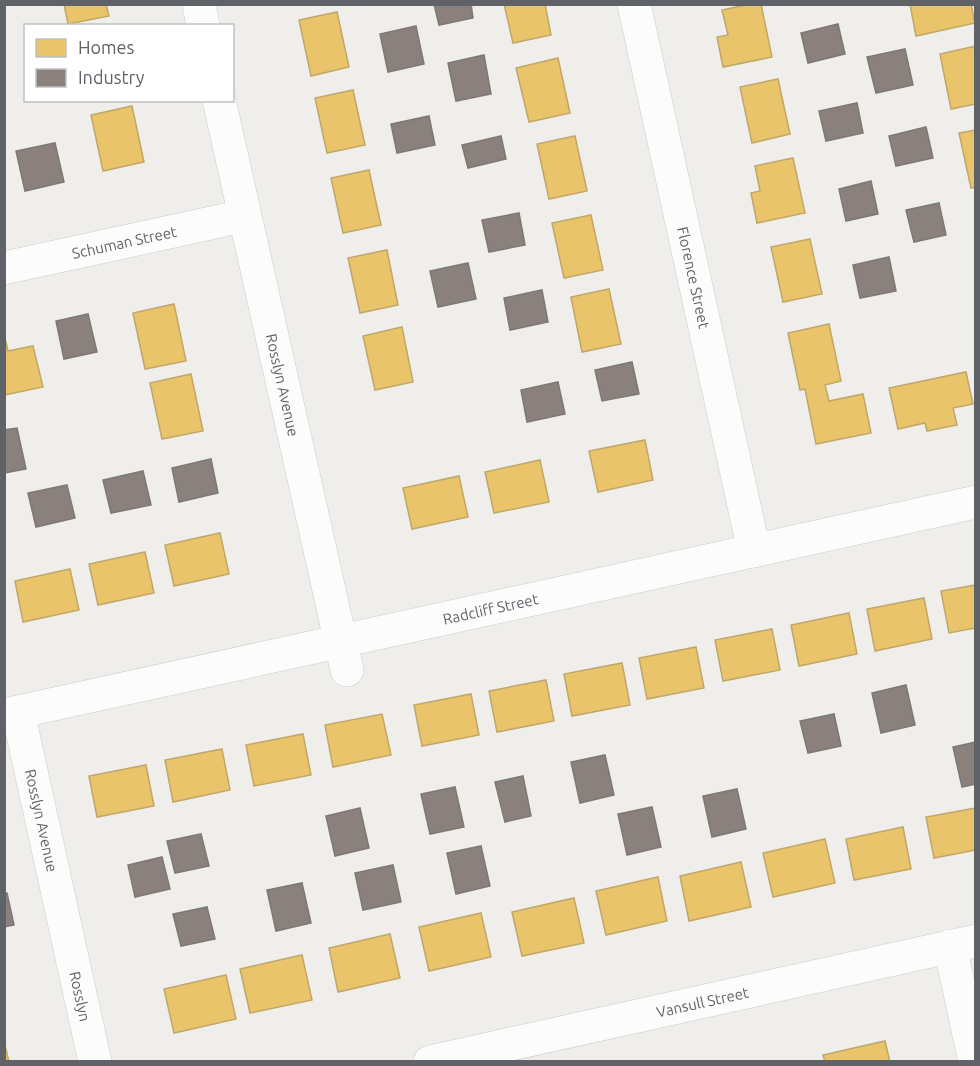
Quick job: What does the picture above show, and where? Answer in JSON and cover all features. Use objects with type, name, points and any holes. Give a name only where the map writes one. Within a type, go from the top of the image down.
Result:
[{"type":"street","points":[[199,4],[203,24]]},
{"type":"street","name":"Florence Street","points":[[634,4],[753,551]]},
{"type":"street","name":"Rosslyn Avenue","points":[[219,102],[243,216],[344,656]]},
{"type":"street","name":"Schuman Street","points":[[4,268],[243,216]]},
{"type":"street","name":"Radcliff Street","points":[[11,713],[344,656],[753,551],[975,502]]},
{"type":"street","name":"Rosslyn Avenue","points":[[11,713],[66,930]]},
{"type":"street","name":"Rosslyn","points":[[66,930],[95,1062]]},
{"type":"street","points":[[963,944],[975,1062]]},
{"type":"street","name":"Vansull Street","points":[[430,1062],[547,1049],[963,944]]},
{"type":"building: Homes","points":[[64,4],[106,4],[109,16],[68,24]]},
{"type":"building: Homes","points":[[504,4],[545,4],[551,35],[513,43]]},
{"type":"building: Homes","points":[[761,4],[772,57],[723,67],[717,37],[728,35],[722,10]]},
{"type":"building: Homes","points":[[910,4],[971,4],[975,23],[916,36]]},
{"type":"building: Homes","points":[[337,12],[349,67],[311,76],[299,20]]},
{"type":"building: Homes","points":[[976,46],[976,104],[951,109],[940,54]]},
{"type":"building: Homes","points":[[558,58],[570,113],[529,122],[516,68]]},
{"type":"building: Homes","points":[[778,79],[790,134],[752,143],[740,87]]},
{"type":"building: Homes","points":[[353,90],[365,145],[327,153],[315,98]]},
{"type":"building: Homes","points":[[132,106],[144,162],[103,171],[91,115]]},
{"type":"building: Homes","points":[[976,130],[976,187],[971,188],[959,133]]},
{"type":"building: Homes","points":[[575,136],[587,191],[549,199],[537,144]]},
{"type":"building: Homes","points":[[793,158],[805,213],[757,223],[751,193],[760,191],[755,166]]},
{"type":"building: Homes","points":[[369,170],[381,225],[343,233],[331,178]]},
{"type":"building: Homes","points":[[591,215],[603,270],[564,278],[552,223]]},
{"type":"building: Homes","points":[[810,239],[822,294],[783,302],[771,247]]},
{"type":"building: Homes","points":[[387,250],[398,305],[360,313],[348,258]]},
{"type":"building: Homes","points":[[609,289],[621,344],[582,352],[571,297]]},
{"type":"building: Homes","points":[[174,304],[186,361],[145,369],[133,313]]},
{"type":"building: Homes","points":[[829,324],[841,381],[825,385],[829,401],[863,394],[871,433],[816,444],[805,389],[800,390],[788,333]]},
{"type":"building: Homes","points":[[402,327],[413,382],[375,390],[363,336]]},
{"type":"building: Homes","points":[[4,342],[6,342],[8,351],[33,346],[43,387],[4,395]]},
{"type":"building: Homes","points":[[966,372],[973,404],[953,408],[957,425],[927,431],[925,423],[898,429],[889,388]]},
{"type":"building: Homes","points":[[191,374],[203,431],[162,439],[150,383]]},
{"type":"building: Homes","points":[[645,440],[653,480],[598,492],[589,451]]},
{"type":"building: Homes","points":[[540,460],[549,502],[494,513],[485,472]]},
{"type":"building: Homes","points":[[459,476],[468,517],[412,529],[403,488]]},
{"type":"building: Homes","points":[[220,533],[229,574],[174,586],[165,545]]},
{"type":"building: Homes","points":[[145,552],[154,593],[98,605],[89,564]]},
{"type":"building: Homes","points":[[70,569],[79,610],[23,622],[15,581]]},
{"type":"building: Homes","points":[[976,585],[976,628],[949,633],[941,591]]},
{"type":"building: Homes","points":[[924,598],[932,639],[875,651],[867,609]]},
{"type":"building: Homes","points":[[849,613],[857,654],[799,666],[791,625]]},
{"type":"building: Homes","points":[[772,629],[780,670],[723,681],[715,640]]},
{"type":"building: Homes","points":[[696,647],[704,688],[647,699],[639,658]]},
{"type":"building: Homes","points":[[622,663],[630,705],[572,716],[564,674]]},
{"type":"building: Homes","points":[[546,680],[554,721],[497,732],[489,691]]},
{"type":"building: Homes","points":[[471,694],[479,735],[422,746],[414,705]]},
{"type":"building: Homes","points":[[382,714],[391,755],[333,767],[325,725]]},
{"type":"building: Homes","points":[[303,734],[311,775],[254,786],[246,745]]},
{"type":"building: Homes","points":[[222,749],[230,790],[173,802],[165,760]]},
{"type":"building: Homes","points":[[146,765],[154,806],[97,817],[89,776]]},
{"type":"building: Homes","points":[[976,808],[976,850],[934,858],[926,817]]},
{"type":"building: Homes","points":[[903,827],[911,869],[854,880],[846,839]]},
{"type":"building: Homes","points":[[825,839],[835,883],[773,897],[763,853]]},
{"type":"building: Homes","points":[[741,862],[751,907],[689,921],[680,876]]},
{"type":"building: Homes","points":[[658,877],[667,921],[606,935],[596,891]]},
{"type":"building: Homes","points":[[574,898],[584,943],[522,956],[512,912]]},
{"type":"building: Homes","points":[[481,913],[491,957],[429,971],[419,927]]},
{"type":"building: Homes","points":[[390,934],[400,978],[338,992],[329,948]]},
{"type":"building: Homes","points":[[302,955],[312,1000],[250,1013],[240,969]]},
{"type":"building: Homes","points":[[226,975],[236,1019],[174,1033],[164,989]]},
{"type":"building: Homes","points":[[4,1041],[9,1062],[4,1062]]},
{"type":"building: Homes","points":[[885,1041],[890,1062],[825,1062],[823,1055]]},
{"type":"building: Industry","points":[[434,4],[471,4],[473,18],[439,25]]},
{"type":"building: Industry","points":[[838,24],[845,54],[808,63],[801,33]]},
{"type":"building: Industry","points":[[416,26],[424,64],[388,72],[380,34]]},
{"type":"building: Industry","points":[[905,49],[913,85],[876,93],[867,57]]},
{"type":"building: Industry","points":[[484,55],[491,94],[456,101],[448,63]]},
{"type":"building: Industry","points":[[857,103],[863,133],[826,141],[819,111]]},
{"type":"building: Industry","points":[[429,116],[435,145],[397,153],[391,124]]},
{"type":"building: Industry","points":[[926,127],[933,158],[896,166],[889,136]]},
{"type":"building: Industry","points":[[501,136],[506,159],[468,168],[462,145]]},
{"type":"building: Industry","points":[[55,143],[64,182],[25,191],[16,151]]},
{"type":"building: Industry","points":[[871,181],[878,214],[846,221],[839,189]]},
{"type":"building: Industry","points":[[939,203],[946,235],[914,242],[906,210]]},
{"type":"building: Industry","points":[[519,213],[525,245],[489,252],[482,220]]},
{"type":"building: Industry","points":[[889,257],[896,291],[860,298],[853,265]]},
{"type":"building: Industry","points":[[468,263],[476,299],[438,307],[430,271]]},
{"type":"building: Industry","points":[[542,290],[548,322],[510,330],[504,298]]},
{"type":"building: Industry","points":[[88,314],[97,352],[64,359],[56,321]]},
{"type":"building: Industry","points":[[632,362],[639,394],[602,401],[595,370]]},
{"type":"building: Industry","points":[[558,382],[565,414],[527,422],[521,390]]},
{"type":"building: Industry","points":[[17,428],[26,469],[4,473],[4,430]]},
{"type":"building: Industry","points":[[211,459],[218,493],[179,502],[172,468]]},
{"type":"building: Industry","points":[[143,471],[151,505],[111,513],[103,480]]},
{"type":"building: Industry","points":[[67,485],[75,518],[36,527],[28,493]]},
{"type":"building: Industry","points":[[906,685],[915,725],[881,733],[872,693]]},
{"type":"building: Industry","points":[[834,714],[841,746],[808,753],[800,721]]},
{"type":"building: Industry","points":[[976,742],[976,784],[962,787],[953,747]]},
{"type":"building: Industry","points":[[605,755],[614,795],[580,803],[571,762]]},
{"type":"building: Industry","points":[[523,776],[531,816],[505,822],[495,782]]},
{"type":"building: Industry","points":[[455,787],[464,827],[430,834],[421,794]]},
{"type":"building: Industry","points":[[737,789],[746,829],[712,837],[703,796]]},
{"type":"building: Industry","points":[[652,807],[661,847],[627,855],[618,814]]},
{"type":"building: Industry","points":[[360,808],[369,848],[335,856],[326,816]]},
{"type":"building: Industry","points":[[201,834],[209,866],[175,873],[167,841]]},
{"type":"building: Industry","points":[[481,846],[490,886],[456,894],[447,853]]},
{"type":"building: Industry","points":[[162,857],[170,889],[135,897],[128,865]]},
{"type":"building: Industry","points":[[393,865],[401,902],[363,910],[355,873]]},
{"type":"building: Industry","points":[[302,883],[311,923],[276,931],[267,890]]},
{"type":"building: Industry","points":[[4,893],[7,893],[14,925],[4,927]]},
{"type":"building: Industry","points":[[207,907],[215,939],[181,946],[173,914]]}]
